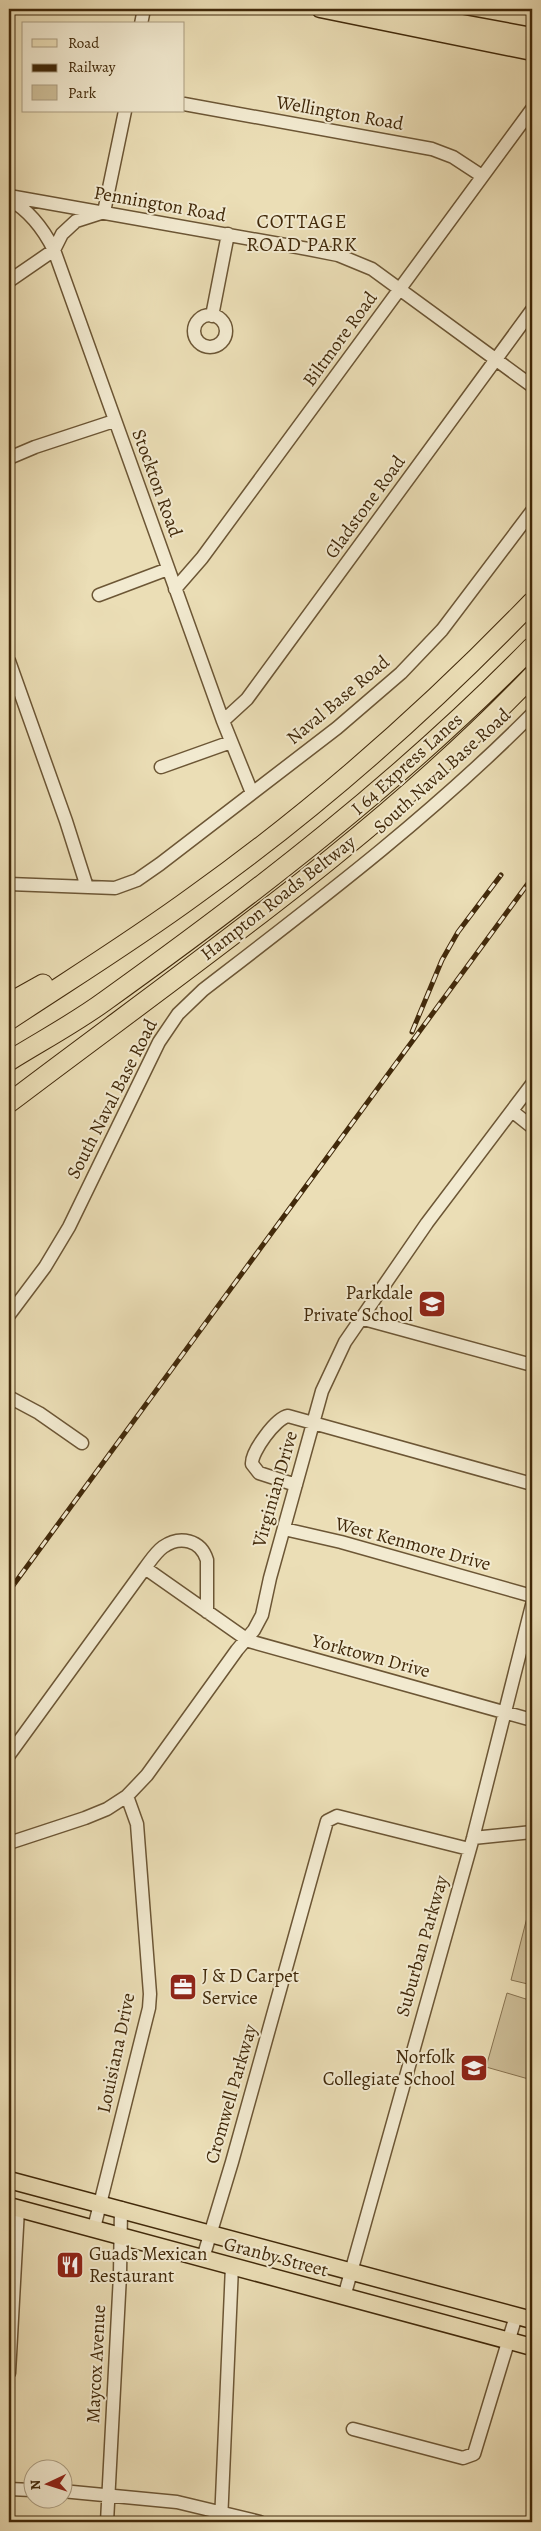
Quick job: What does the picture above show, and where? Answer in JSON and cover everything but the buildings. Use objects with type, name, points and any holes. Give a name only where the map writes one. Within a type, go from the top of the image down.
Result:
[{"type":"highway","points":[[9,1020],[187,901],[305,812],[366,762],[429,705],[532,602]]},
{"type":"highway","name":"I 64 Express Lanes","points":[[132,980],[269,879],[386,785],[498,682],[532,647]]},
{"type":"highway","name":"Hampton Roads Beltway","points":[[9,1105],[24,1091],[267,908],[359,836],[462,747],[532,676]]},
{"type":"highway","points":[[9,1004],[128,932],[245,850],[305,812]]},
{"type":"highway","points":[[9,1056],[132,980]]},
{"type":"highway","points":[[9,1061],[105,1002],[132,980]]},
{"type":"main road","points":[[320,9],[396,13],[532,36]]},
{"type":"main road","points":[[396,13],[532,52]]},
{"type":"main road","name":"Granby Street","points":[[9,2180],[121,2208],[532,2320]]},
{"type":"main road","name":"Granby Street","points":[[14,2208],[120,2235],[532,2348]]},
{"type":"street","points":[[141,22],[144,9]]},
{"type":"street","name":"Wellington Road","points":[[185,104],[432,150],[453,157],[482,176]]},
{"type":"street","name":"Biltmore Road","points":[[175,589],[202,558],[532,110]]},
{"type":"street","points":[[9,281],[54,250],[62,234],[76,221],[104,212],[124,112]]},
{"type":"street","name":"Pennington Road","points":[[9,198],[104,212],[338,255],[372,269],[532,386]]},
{"type":"street","name":"Stockton Road","points":[[9,198],[38,223],[54,250],[223,721],[252,793]]},
{"type":"street","points":[[212,316],[228,234]]},
{"type":"street","name":"Gladstone Road","points":[[223,721],[247,699],[532,310]]},
{"type":"street","points":[[9,458],[35,447],[114,421]]},
{"type":"street","name":"Naval Base Road","points":[[9,884],[115,888],[132,882],[160,864],[337,728],[412,661],[442,630],[532,511]]},
{"type":"street","points":[[99,595],[168,569]]},
{"type":"street","points":[[9,661],[66,821],[86,887]]},
{"type":"street","name":"South Naval Base Road","points":[[9,1315],[45,1267],[69,1226],[159,1042],[178,1014],[203,990],[383,849],[449,792],[532,714]]},
{"type":"street","points":[[161,767],[231,742]]},
{"type":"street","name":"Virginian Drive","points":[[9,1843],[93,1815],[108,1809],[127,1796],[158,1760],[254,1630],[262,1615],[296,1485],[330,1372],[360,1318],[426,1224],[532,1084]]},
{"type":"street","points":[[512,1111],[532,1127]]},
{"type":"street","points":[[360,1318],[532,1365]]},
{"type":"street","points":[[9,1397],[45,1416],[82,1442]]},
{"type":"street","points":[[296,1485],[260,1473],[255,1469],[252,1460],[278,1420],[288,1416],[532,1484]]},
{"type":"street","name":"West Kenmore Drive","points":[[284,1529],[341,1542],[532,1596]]},
{"type":"street","points":[[9,1755],[157,1552],[173,1542],[181,1540],[196,1544],[202,1548],[207,1560],[207,1612]]},
{"type":"street","name":"Yorktown Drive","points":[[145,1568],[246,1639],[330,1665],[532,1720]]},
{"type":"street","name":"Suburban Parkway","points":[[344,2297],[471,1843],[506,1713],[532,1605]]},
{"type":"street","name":"Louisiana Drive","points":[[94,2228],[139,2052],[150,1994],[137,1824],[127,1796]]},
{"type":"street","name":"Cromwell Parkway","points":[[203,2258],[234,2156],[327,1821],[337,1816],[471,1843],[532,1832]]},
{"type":"street","points":[[9,2373],[14,2208]]},
{"type":"street","name":"Maycox Avenue","points":[[107,2522],[121,2208]]},
{"type":"street","points":[[221,2517],[232,2266]]},
{"type":"street","points":[[353,2429],[463,2458],[474,2454],[516,2316]]},
{"type":"street","points":[[9,2488],[22,2489]]},
{"type":"street","points":[[72,2492],[177,2502],[221,2517],[260,2522]]},
{"type":"green space","points":[[532,1898],[532,1985],[511,1980]]},
{"type":"green space","points":[[507,1993],[532,2001],[532,2080],[486,2067]]},
{"type":"railway","points":[[412,1032],[442,960],[458,932],[501,875]]},
{"type":"railway","points":[[9,1591],[532,878]]},
{"type":"place","name":"Parkdale Private School","points":[[432,1304]]},
{"type":"place","name":"J & D Carpet Service","points":[[183,1987]]},
{"type":"place","name":"Norfolk Collegiate School","points":[[474,2068]]},
{"type":"place","name":"Guads Mexican Restaurant","points":[[70,2265]]},
{"type":"district","name":"COTTAGE ROAD PARK","points":[[302,232]]}]
